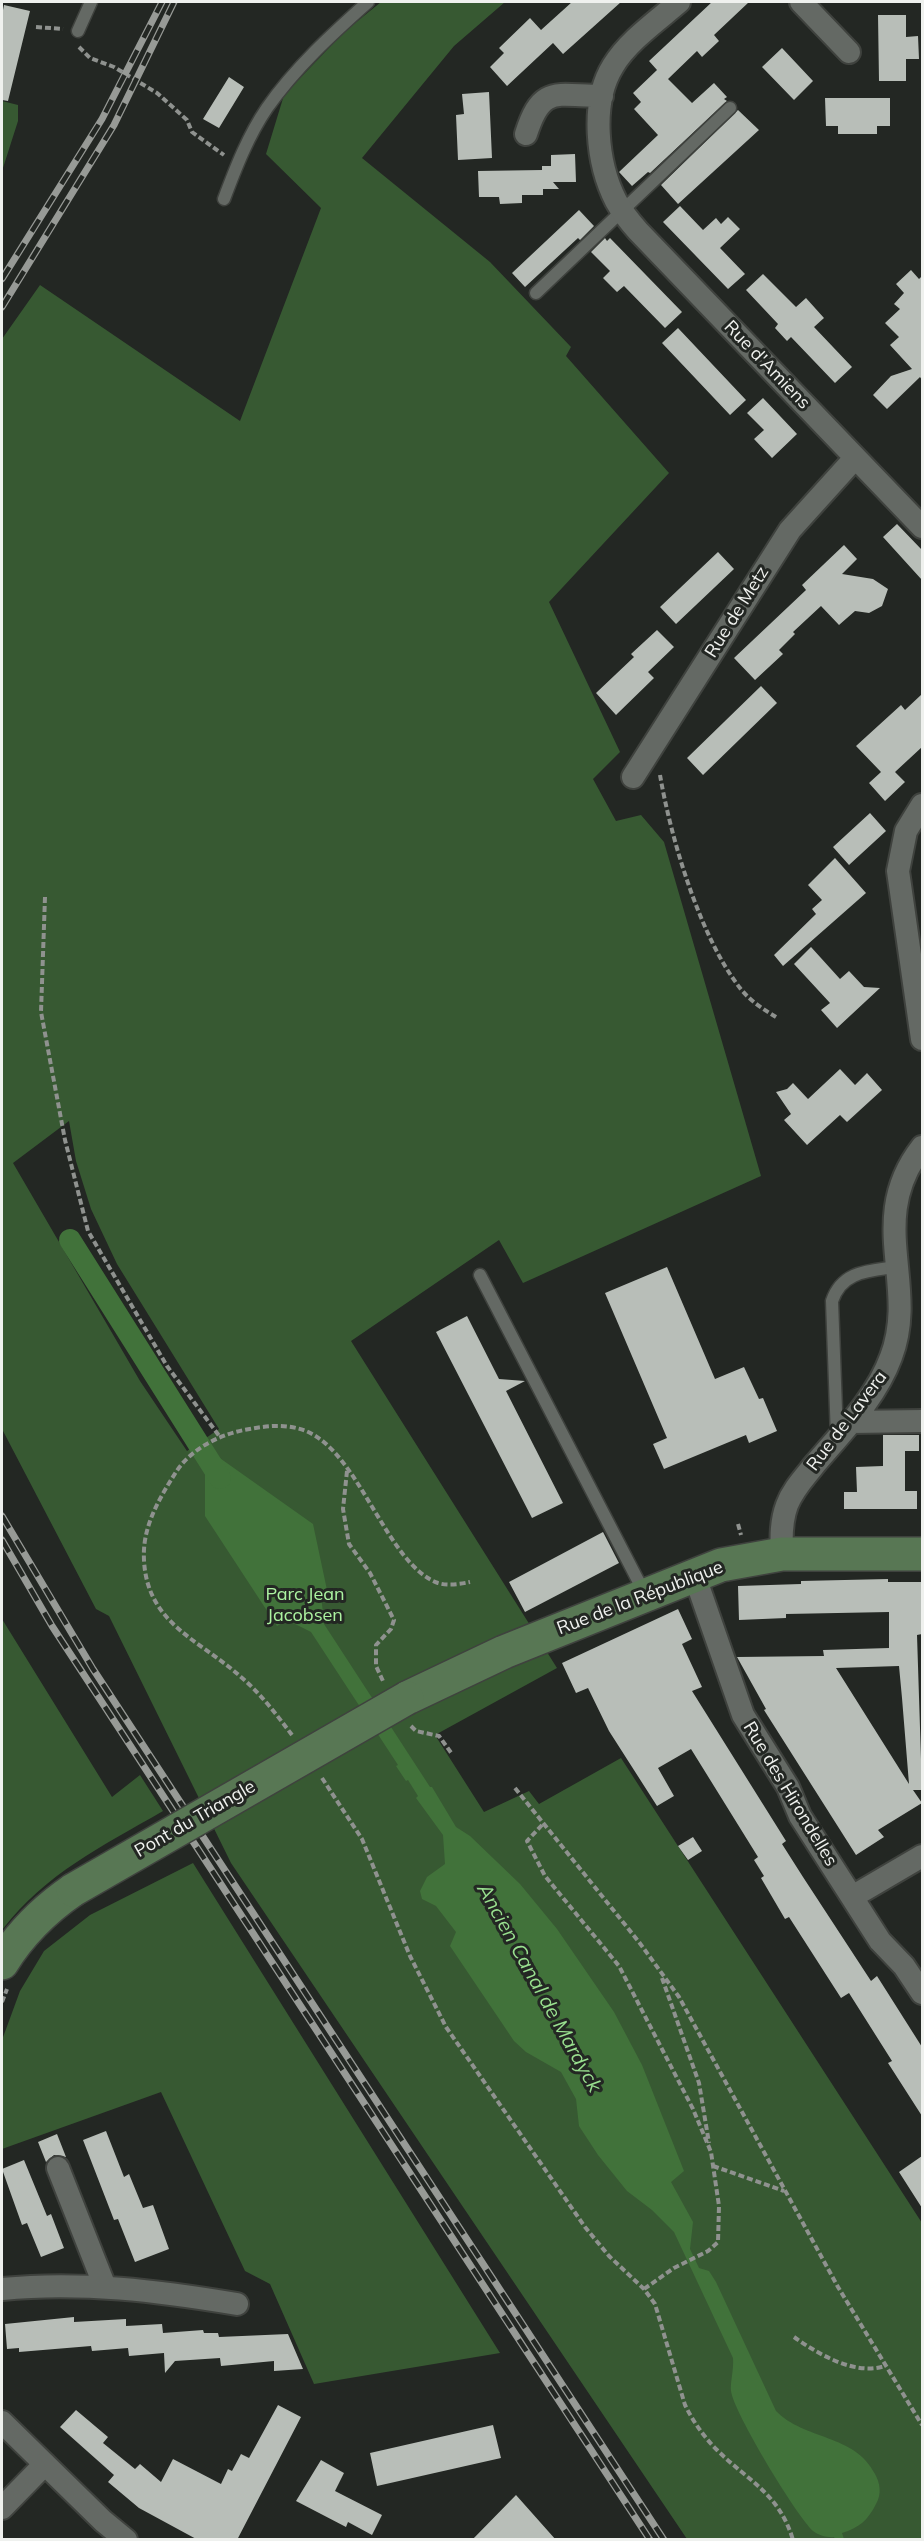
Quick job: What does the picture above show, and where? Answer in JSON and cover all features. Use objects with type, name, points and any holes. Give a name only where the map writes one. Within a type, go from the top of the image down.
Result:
[{"type":"street","points":[[618,206],[606,176],[602,149],[602,96],[608,76],[619,58],[679,2]]},
{"type":"street","points":[[801,2],[849,52]]},
{"type":"street","points":[[526,134],[534,109],[547,98],[602,96]]},
{"type":"street","name":"Rue d'Amiens","points":[[618,206],[922,527]]},
{"type":"street","name":"Rue de Metz","points":[[633,777],[790,530],[855,458]]},
{"type":"street","points":[[922,805],[906,831],[898,871],[922,1039]]},
{"type":"street","name":"Rue de Lavera","points":[[782,1554],[782,1525],[790,1498],[882,1378],[895,1347],[899,1320],[893,1233],[897,1200],[908,1170],[922,1147]]},
{"type":"street","points":[[844,1429],[922,1421]]},
{"type":"street","name":"Rue de la République","points":[[400,1702],[468,1667],[694,1574],[734,1562],[782,1554],[922,1554]]},
{"type":"street","name":"Rue des Hirondelles","points":[[694,1574],[742,1715],[788,1786],[800,1816],[880,1941],[904,1966],[922,1993]]},
{"type":"street","name":"Pont du Triangle","points":[[2,1963],[26,1930],[49,1908],[73,1890],[400,1702]]},
{"type":"street","points":[[852,1897],[922,1856]]},
{"type":"street","points":[[58,2168],[105,2288]]},
{"type":"street","points":[[2,2289],[55,2286],[105,2288],[170,2293],[237,2304]]},
{"type":"street","points":[[2,2422],[126,2540]]},
{"type":"street","points":[[2,2508],[45,2464]]},
{"type":"lane","points":[[78,31],[91,2]]},
{"type":"lane","points":[[224,199],[237,163],[258,123],[280,91],[368,2]]},
{"type":"lane","points":[[536,293],[618,206],[730,108]]},
{"type":"lane","points":[[844,1429],[832,1301],[838,1287],[848,1277],[896,1267]]},
{"type":"lane","points":[[480,1275],[645,1594]]},
{"type":"path","points":[[36,27],[78,31],[78,46],[83,53],[114,67],[157,93],[187,120],[192,132],[237,163]]},
{"type":"path","points":[[657,737],[660,774],[669,820],[704,920],[723,960],[740,988],[776,1017]]},
{"type":"path","points":[[45,897],[41,1012],[65,1140],[88,1231],[167,1366],[220,1437]]},
{"type":"path","points":[[294,1739],[243,1678],[170,1623],[149,1590],[144,1557],[149,1522],[172,1479],[191,1456],[220,1437],[269,1426],[290,1426],[322,1440],[347,1470],[391,1536],[421,1571],[439,1583],[470,1582]]},
{"type":"path","points":[[347,1470],[344,1509],[349,1544],[370,1573],[394,1620],[391,1629],[375,1645],[376,1666],[416,1731],[439,1737],[452,1754]]},
{"type":"path","points":[[320,1776],[362,1839],[403,1942],[446,2027],[585,2227],[609,2256],[644,2289],[659,2314],[682,2396],[691,2417],[715,2448],[776,2502],[793,2540]]},
{"type":"path","points":[[515,1788],[542,1825],[639,1942],[697,2025],[785,2192],[885,2366],[922,2425]]},
{"type":"path","points":[[542,1825],[527,1841],[539,1868],[619,1966],[693,2109],[711,2152]]},
{"type":"path","points":[[644,2289],[714,2247],[720,2237],[719,2206],[699,2083],[660,1972]]},
{"type":"path","points":[[713,2166],[785,2192]]},
{"type":"path","points":[[794,2337],[829,2358],[855,2366],[885,2366]]},
{"type":"green space","name":"Parc Jean Jacobsen","points":[[381,2],[505,2],[454,46],[362,158],[490,262],[571,347],[566,356],[669,473],[549,602],[620,752],[593,779],[616,821],[641,815],[664,842],[761,1176],[523,1283],[499,1240],[351,1341],[557,1668],[435,1735],[484,1812],[529,1791],[539,1804],[621,1758],[922,2223],[922,2539],[687,2539],[231,1863],[109,1616],[96,1609],[2,1429],[2,339],[40,285],[240,421],[321,208],[266,154],[284,95],[344,32]],"holes":[[[69,1121],[76,1161],[91,1209],[117,1264],[219,1429],[187,1451],[140,1381],[13,1163]]]},
{"type":"green space","points":[[2,101],[18,105],[18,121],[2,171]]},
{"type":"green space","points":[[2,1619],[112,1797],[140,1775],[163,1811],[96,1849],[56,1877],[37,1892],[2,1930]]},
{"type":"green space","points":[[193,1863],[500,2353],[314,2384],[270,2284],[245,2271],[161,2092],[2,2149],[2,2040],[20,1991],[44,1951],[90,1915]]},
{"type":"water","name":"Ancien Canal de Mardyck","points":[[207,1449],[313,1524],[327,1590],[321,1594],[324,1624],[456,1827],[470,1836],[520,1884],[557,1929],[614,2012],[642,2065],[684,2171],[671,2182],[693,2222],[690,2249],[699,2268],[709,2271],[716,2282],[776,2411],[800,2427],[855,2451],[866,2461],[877,2477],[880,2492],[876,2504],[862,2523],[842,2533],[844,2539],[823,2536],[813,2531],[793,2505],[754,2441],[731,2391],[733,2358],[674,2232],[652,2210],[627,2191],[598,2155],[579,2126],[576,2099],[561,2072],[526,2052],[514,2041],[450,1946],[456,1932],[436,1906],[422,1899],[420,1891],[427,1877],[445,1864],[443,1835],[416,1798],[418,1796],[408,1780],[406,1781],[396,1766],[398,1765],[311,1632],[287,1620],[277,1626],[205,1516],[205,1459],[202,1453]]},
{"type":"building","points":[[572,2],[621,2],[563,54],[553,43],[507,86],[490,67],[504,53],[499,48],[530,18],[541,30]]},
{"type":"building","points":[[712,2],[749,2],[714,35],[719,41],[702,57],[697,51],[668,79],[692,103],[714,83],[727,97],[724,99],[727,101],[650,173],[648,172],[632,186],[619,172],[658,135],[634,109],[641,102],[633,93],[657,70],[649,61]]},
{"type":"building","points":[[4,5],[30,11],[8,101],[2,100]]},
{"type":"building","points":[[878,15],[906,15],[906,37],[918,36],[919,59],[906,59],[906,81],[879,81]]},
{"type":"building","points":[[782,48],[813,81],[794,100],[762,67]]},
{"type":"building","points":[[229,77],[244,87],[219,128],[203,119]]},
{"type":"building","points":[[489,92],[492,158],[458,160],[456,115],[464,114],[462,94]]},
{"type":"building","points":[[825,98],[890,98],[890,126],[877,126],[877,134],[838,134],[838,126],[826,126]]},
{"type":"building","points":[[738,110],[759,130],[678,204],[661,185]]},
{"type":"building","points":[[575,154],[576,182],[553,182],[559,189],[543,189],[543,195],[522,195],[522,203],[500,204],[499,197],[479,197],[478,171],[542,170],[542,166],[551,166],[551,155]]},
{"type":"building","points":[[680,206],[703,230],[716,218],[721,224],[728,217],[740,229],[720,248],[745,274],[728,289],[663,222]]},
{"type":"building","points":[[579,210],[594,226],[525,287],[512,273]]},
{"type":"building","points":[[605,238],[607,241],[610,238],[682,312],[665,328],[624,286],[617,292],[603,278],[610,271],[591,252]]},
{"type":"building","points":[[911,270],[919,279],[922,276],[922,380],[920,377],[887,409],[873,395],[891,376],[912,369],[890,345],[899,337],[885,323],[900,309],[894,304],[904,293],[896,284]]},
{"type":"building","points":[[763,274],[796,307],[806,298],[824,318],[814,327],[852,367],[835,383],[791,337],[787,341],[775,328],[778,324],[746,290]]},
{"type":"building","points":[[678,328],[746,400],[730,415],[662,343]]},
{"type":"building","points":[[763,398],[797,434],[772,458],[754,439],[764,430],[747,413]]},
{"type":"building","points":[[897,524],[922,550],[922,580],[883,537]]},
{"type":"building","points":[[844,545],[857,559],[842,574],[873,579],[888,589],[882,606],[869,613],[855,611],[839,625],[821,606],[793,632],[795,634],[779,650],[783,654],[755,680],[734,658],[806,590],[802,585]]},
{"type":"building","points":[[718,552],[734,569],[676,624],[660,607]]},
{"type":"building","points":[[657,630],[674,647],[648,672],[654,678],[616,715],[596,693],[634,657],[631,654]]},
{"type":"building","points":[[761,686],[777,703],[703,775],[687,758]]},
{"type":"building","points":[[922,694],[922,747],[895,772],[905,782],[885,801],[869,783],[881,772],[856,746],[901,705],[905,710]]},
{"type":"building","points":[[870,813],[886,831],[849,865],[833,847]]},
{"type":"building","points":[[835,858],[866,893],[783,966],[774,955],[816,914],[812,909],[822,900],[808,885]]},
{"type":"building","points":[[811,947],[840,979],[849,971],[864,987],[880,988],[837,1028],[821,1010],[830,1003],[794,964]]},
{"type":"building","points":[[840,1069],[855,1085],[867,1073],[882,1090],[847,1122],[840,1115],[807,1145],[784,1120],[791,1114],[776,1092],[787,1089],[793,1083],[808,1099]]},
{"type":"building","points":[[667,1267],[715,1379],[744,1367],[759,1399],[763,1398],[777,1431],[749,1443],[746,1435],[664,1469],[653,1444],[667,1438],[605,1293]]},
{"type":"building","points":[[467,1316],[499,1379],[525,1381],[506,1391],[563,1503],[532,1518],[436,1332]]},
{"type":"building","points":[[883,1435],[919,1435],[919,1451],[905,1451],[905,1491],[917,1491],[917,1509],[844,1509],[844,1492],[857,1492],[856,1467],[883,1466]]},
{"type":"building","points":[[603,1532],[619,1563],[525,1612],[509,1582]]},
{"type":"building","points":[[888,1579],[888,1582],[922,1582],[922,1634],[917,1635],[922,1790],[913,1790],[922,1803],[878,1830],[884,1837],[856,1855],[764,1710],[766,1709],[737,1657],[824,1656],[823,1650],[889,1648],[889,1612],[786,1614],[786,1618],[739,1620],[738,1586],[801,1584],[801,1581]],"holes":[[[899,1666],[909,1784],[836,1668]]]},
{"type":"building","points":[[678,1609],[692,1639],[682,1644],[702,1687],[692,1691],[786,1841],[782,1844],[803,1877],[871,1981],[877,1976],[922,2047],[922,2116],[888,2063],[892,2061],[849,1993],[841,1998],[789,1917],[785,1919],[761,1878],[764,1876],[754,1860],[758,1857],[691,1749],[658,1768],[674,1796],[657,1806],[609,1731],[588,1688],[576,1693],[562,1663]]},
{"type":"building","points":[[693,1837],[702,1851],[688,1860],[678,1846]]},
{"type":"building","points":[[106,2131],[124,2177],[129,2174],[143,2208],[153,2205],[169,2249],[135,2262],[118,2219],[114,2220],[83,2140]]},
{"type":"building","points":[[57,2134],[66,2157],[54,2155],[46,2162],[38,2142]]},
{"type":"building","points":[[922,2156],[922,2208],[899,2172]]},
{"type":"building","points":[[24,2160],[47,2216],[51,2214],[64,2248],[41,2257],[27,2223],[22,2225],[2,2169]]},
{"type":"building","points":[[74,2317],[74,2322],[126,2319],[126,2326],[162,2324],[163,2333],[203,2330],[204,2333],[218,2333],[219,2337],[288,2334],[303,2369],[274,2371],[274,2361],[221,2366],[220,2358],[175,2361],[165,2373],[164,2353],[129,2356],[128,2348],[92,2351],[91,2346],[19,2352],[19,2348],[7,2349],[5,2324]]},
{"type":"building","points":[[278,2405],[301,2417],[237,2540],[198,2540],[139,2508],[108,2482],[114,2475],[60,2427],[76,2410],[108,2437],[103,2443],[135,2469],[140,2464],[161,2482],[173,2459],[221,2484],[228,2469],[232,2471],[241,2454],[249,2458]]},
{"type":"building","points":[[493,2425],[501,2458],[377,2486],[370,2453]]},
{"type":"building","points":[[321,2460],[344,2473],[335,2491],[382,2515],[372,2535],[348,2522],[346,2527],[296,2501]]},
{"type":"building","points":[[516,2495],[556,2540],[472,2540]]},
{"type":"waterway","points":[[70,1240],[220,1478]]},
{"type":"railway","points":[[2,279],[102,119],[162,2]]},
{"type":"railway","points":[[2,307],[114,125],[174,2]]},
{"type":"railway","points":[[2,1516],[93,1669],[664,2540]]},
{"type":"railway","points":[[2,1540],[52,1626],[650,2540]]}]
